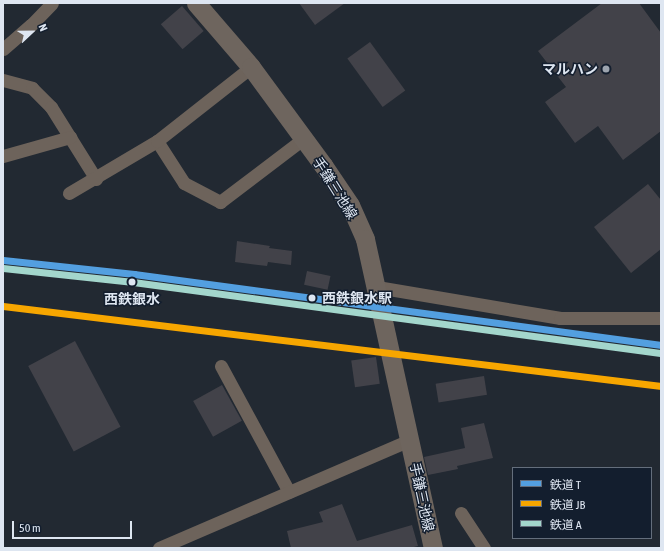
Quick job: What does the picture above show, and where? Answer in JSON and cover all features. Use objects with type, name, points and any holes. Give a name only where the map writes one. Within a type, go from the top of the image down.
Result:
[{"type":"main road","name":"手鎌三池線","points":[[196,3],[251,67],[303,139],[350,205],[365,239],[377,287],[389,353],[410,440],[433,548]]},
{"type":"street","points":[[3,49],[31,25],[52,3]]},
{"type":"street","points":[[68,193],[96,179],[158,141],[251,67]]},
{"type":"street","points":[[3,80],[32,88],[51,107],[96,179]]},
{"type":"street","points":[[3,156],[70,137]]},
{"type":"street","points":[[158,141],[184,183],[220,202],[303,139]]},
{"type":"street","points":[[377,287],[560,318],[661,318]]},
{"type":"street","points":[[221,366],[289,492]]},
{"type":"street","points":[[159,548],[410,440]]},
{"type":"street","points":[[462,513],[484,548]]},
{"type":"building","points":[[299,3],[345,3],[315,25]]},
{"type":"building","name":"マルハン","points":[[602,3],[639,3],[661,33],[661,131],[623,160],[598,126],[575,143],[545,102],[566,87],[538,51]]},
{"type":"building","points":[[182,6],[204,31],[183,49],[161,24]]},
{"type":"building","points":[[370,42],[405,91],[383,107],[347,58]]},
{"type":"building","points":[[648,184],[661,200],[661,249],[631,273],[594,227]]},
{"type":"building","points":[[237,241],[292,251],[291,265],[268,262],[267,266],[235,262]]},
{"type":"building","name":"西鉄銀水駅","points":[[307,271],[330,276],[328,290],[304,285]]},
{"type":"building","points":[[75,341],[121,427],[74,452],[28,366]]},
{"type":"building","points":[[376,357],[380,384],[355,387],[351,360]]},
{"type":"building","points":[[484,376],[487,395],[439,402],[436,384]]},
{"type":"building","points":[[222,385],[242,421],[213,437],[193,401]]},
{"type":"building","points":[[484,423],[493,458],[457,466],[458,469],[428,475],[424,457],[465,448],[461,428]]},
{"type":"building","points":[[342,504],[357,541],[412,525],[418,546],[410,548],[291,548],[287,531],[323,522],[319,512]]},
{"type":"rail line","name":"T","points":[[3,260],[134,274],[661,345]]},
{"type":"rail line","name":"A","points":[[3,268],[133,282],[660,353]]},
{"type":"rail line","name":"JB","points":[[3,306],[661,386]]},
{"type":"place","name":"マルハン","points":[[606,69]]},
{"type":"place","name":"西鉄銀水","points":[[132,282]]},
{"type":"place","name":"西鉄銀水駅","points":[[312,298]]}]
